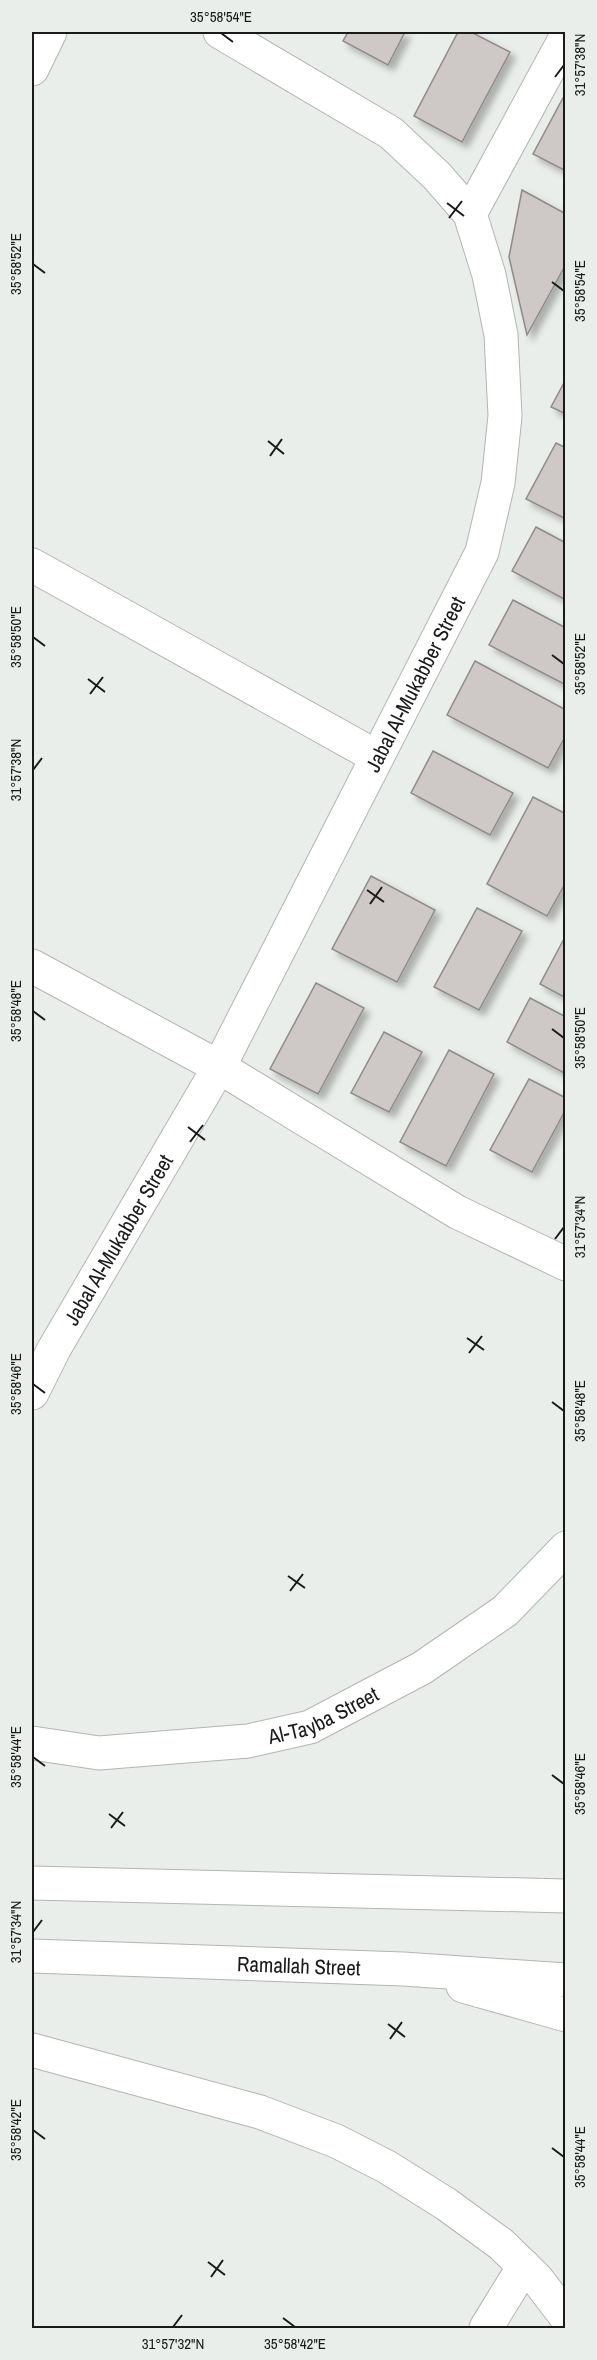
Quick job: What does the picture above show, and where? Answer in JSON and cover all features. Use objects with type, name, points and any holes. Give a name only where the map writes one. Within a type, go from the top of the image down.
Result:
[{"type":"street","points":[[32,69],[50,32]]},
{"type":"street","name":"Jabal Al-Mukabber Street","points":[[32,1393],[43,1343],[219,1067],[482,552],[498,483],[505,416],[501,335],[489,275],[470,214],[437,176],[391,133],[220,32]]},
{"type":"street","points":[[470,214],[566,37]]},
{"type":"street","points":[[32,565],[377,757]]},
{"type":"street","points":[[32,966],[219,1067],[457,1212],[566,1264]]},
{"type":"street","name":"Al-Tayba Street","points":[[32,1743],[99,1753],[248,1741],[310,1727],[422,1668],[505,1611],[566,1548]]},
{"type":"street","points":[[32,1883],[566,1896]]},
{"type":"street","name":"Ramallah Street","points":[[32,1956],[403,1969],[566,1980]]},
{"type":"street","points":[[403,1969],[566,2015]]},
{"type":"street","points":[[32,2050],[260,2112],[336,2141],[387,2167],[446,2204],[501,2244],[537,2279],[566,2317]]},
{"type":"street","points":[[486,2328],[524,2266]]},
{"type":"building","points":[[348,32],[405,32],[388,65],[343,41]]},
{"type":"building","points":[[458,32],[471,32],[510,52],[462,142],[414,116]]},
{"type":"building","points":[[564,96],[566,97],[566,171],[533,154]]},
{"type":"building","points":[[522,190],[566,214],[566,264],[527,335],[509,257]]},
{"type":"building","points":[[566,379],[566,414],[551,407]]},
{"type":"building","points":[[556,443],[566,448],[566,519],[526,499]]},
{"type":"building","points":[[536,527],[566,543],[566,600],[512,571]]},
{"type":"building","points":[[513,600],[566,628],[566,685],[489,645]]},
{"type":"building","points":[[475,661],[566,710],[566,735],[548,768],[447,715]]},
{"type":"building","points":[[433,751],[513,793],[490,835],[411,793]]},
{"type":"building","points":[[533,797],[566,814],[566,882],[547,916],[487,884]]},
{"type":"building","points":[[371,876],[435,910],[397,982],[332,949]]},
{"type":"building","points":[[477,908],[522,931],[479,1010],[434,987]]},
{"type":"building","points":[[566,935],[566,998],[540,984]]},
{"type":"building","points":[[316,983],[364,1008],[318,1094],[270,1069]]},
{"type":"building","points":[[530,998],[566,1017],[566,1074],[507,1042]]},
{"type":"building","points":[[384,1032],[422,1052],[389,1112],[351,1093]]},
{"type":"building","points":[[449,1050],[494,1074],[446,1166],[400,1142]]},
{"type":"building","points":[[529,1079],[566,1098],[566,1109],[532,1172],[490,1150]]}]
